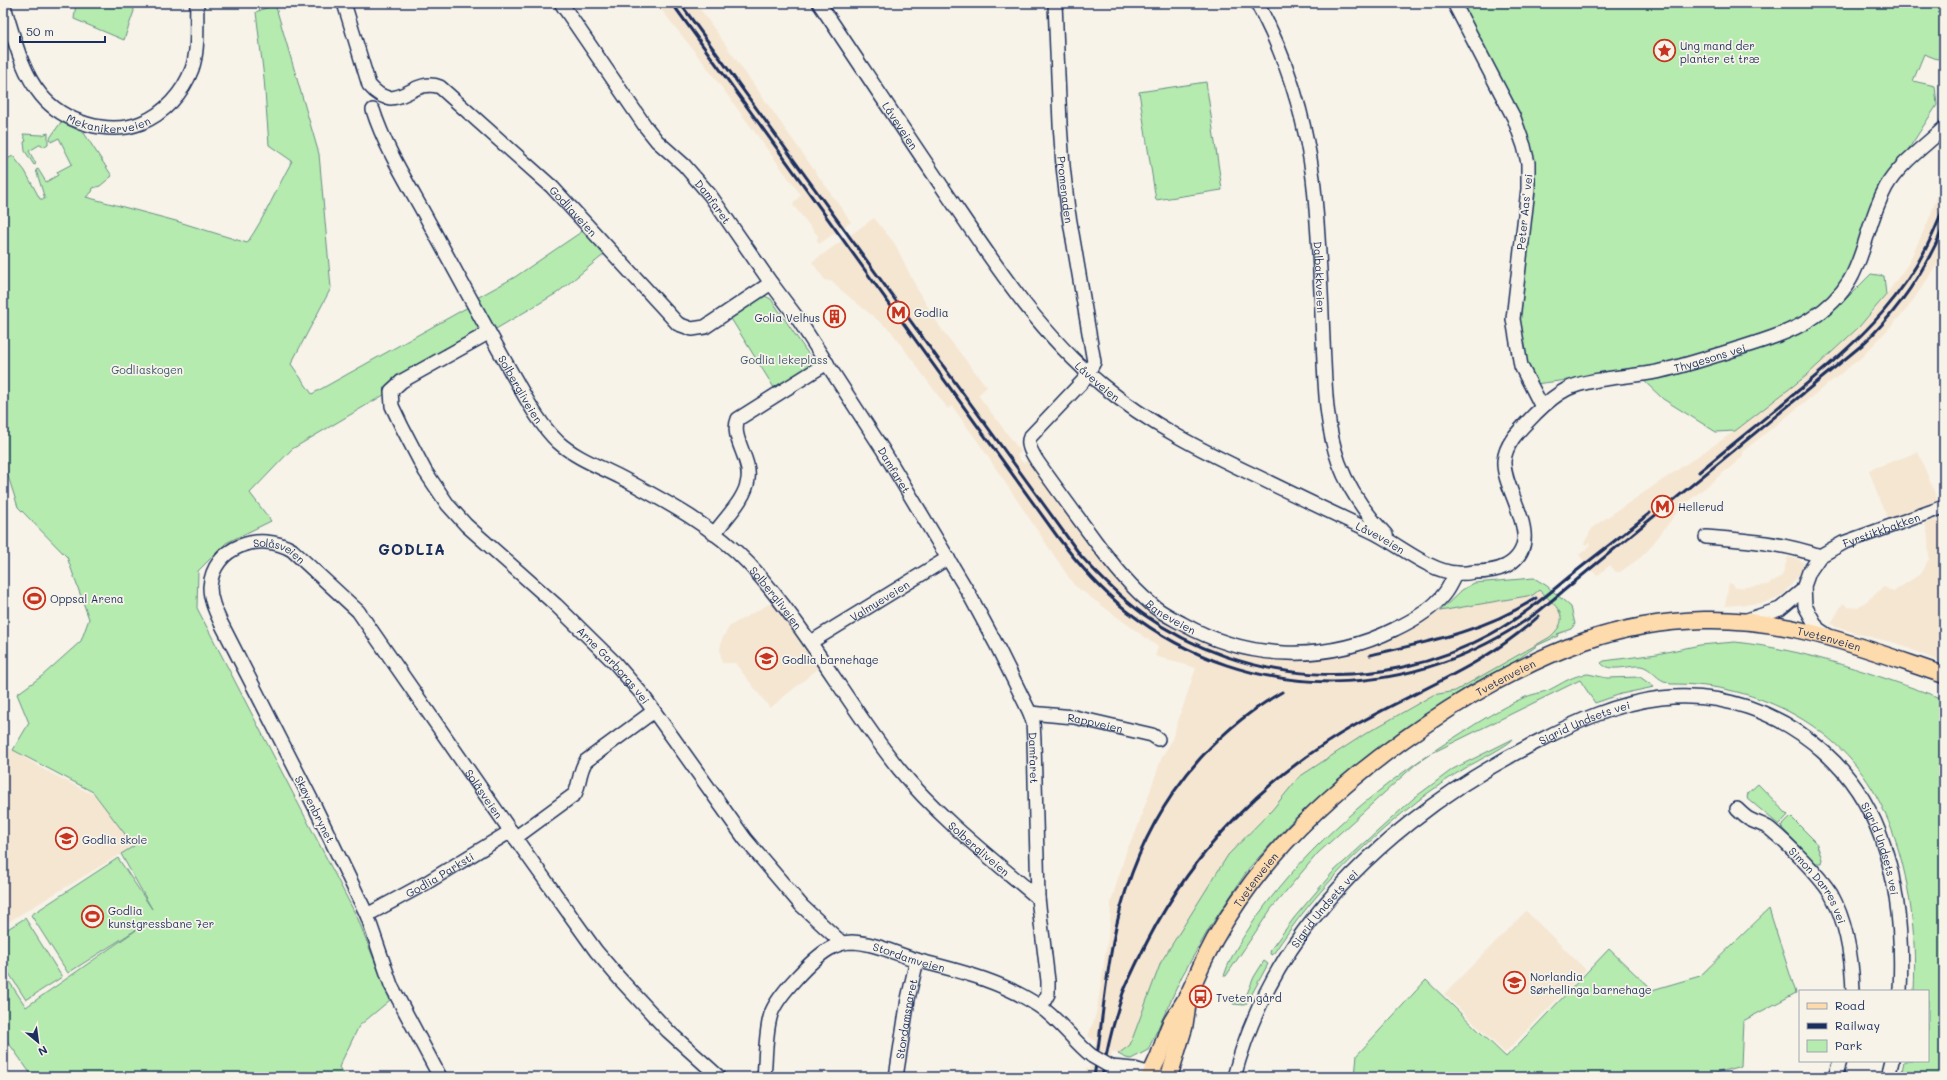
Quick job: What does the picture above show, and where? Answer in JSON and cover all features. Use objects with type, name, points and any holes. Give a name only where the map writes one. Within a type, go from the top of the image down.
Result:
[{"type":"main road","name":"Tvetenveien","points":[[1154,1076],[1170,1025],[1189,993],[1212,943],[1230,913],[1254,879],[1282,847],[1341,790],[1422,727],[1510,675],[1560,651],[1594,638],[1620,631],[1674,622],[1745,620],[1793,627],[1830,637],[1944,675]]},
{"type":"main road","name":"Tvetenveien","points":[[1169,1077],[1184,1028],[1189,993]]},
{"type":"street","name":"Mekanikerveien","points":[[3,3],[20,56],[41,95],[59,112],[79,122],[108,127],[141,123],[167,108],[177,95],[192,70],[195,58],[197,3]]},
{"type":"street","name":"Godliaveien","points":[[344,3],[370,85],[377,94],[389,98],[400,97],[425,85],[432,85],[440,88],[552,187],[678,324],[692,329],[705,327],[771,283]]},
{"type":"street","name":"Damfaret","points":[[561,3],[645,126],[657,140],[695,177],[798,319],[898,475],[948,558],[997,646],[1030,713],[1033,722],[1034,741],[1038,898],[1049,989],[1041,1007]]},
{"type":"street","name":"Låveveien","points":[[819,3],[1010,286],[1046,331],[1089,374],[1134,409],[1173,434],[1393,542],[1432,566],[1456,573],[1503,568],[1516,559]]},
{"type":"street","name":"Promenaden","points":[[1055,3],[1063,166],[1071,225],[1094,356],[1094,362],[1089,374]]},
{"type":"street","name":"Dalbakkveien","points":[[1257,3],[1287,70],[1307,145],[1313,178],[1326,388],[1331,436],[1338,462],[1347,482],[1363,508],[1393,542]]},
{"type":"street","name":"Peter Aas’ vei","points":[[1454,3],[1514,118],[1524,146],[1528,172],[1528,189],[1513,319],[1522,366],[1542,407]]},
{"type":"street","name":"Solbergliveien","points":[[373,110],[382,132],[405,178],[488,333],[532,408],[559,442],[577,455],[672,505],[714,534],[747,562],[774,593],[811,642],[884,749],[925,799],[1038,898]]},
{"type":"street","name":"Thygesons vei","points":[[1516,559],[1522,548],[1522,524],[1518,507],[1506,476],[1504,457],[1514,435],[1542,407],[1563,390],[1577,385],[1658,372],[1754,344],[1790,330],[1810,320],[1831,304],[1851,281],[1864,250],[1875,211],[1888,183],[1906,163],[1944,128]]},
{"type":"street","name":"Arne Garborgs vei","points":[[488,333],[402,381],[391,391],[392,406],[396,417],[425,471],[448,505],[466,525],[591,638],[615,663],[654,711],[745,839],[802,906],[842,943]]},
{"type":"street","points":[[714,534],[739,500],[746,488],[749,478],[746,458],[735,430],[738,418],[827,363]]},
{"type":"street","name":"Baneveien","points":[[1089,374],[1030,437],[1028,440],[1029,447],[1037,461],[1124,578],[1151,605],[1193,630],[1214,640],[1258,651],[1287,654],[1308,653],[1349,647],[1386,634],[1422,614],[1444,595],[1456,573]]},
{"type":"street","name":"Fyrstikkbakken","points":[[1830,637],[1818,629],[1807,612],[1804,589],[1809,572],[1820,556],[1843,543],[1944,507]]},
{"type":"street","points":[[1706,537],[1778,544],[1797,548],[1820,556]]},
{"type":"street","name":"Solåsveien","points":[[237,547],[250,542],[264,540],[284,545],[303,559],[358,611],[596,951],[668,1031],[719,1077]]},
{"type":"street","name":"Skøyenbrynet","points":[[237,547],[227,554],[218,564],[212,576],[210,588],[212,600],[221,623],[315,807],[367,915],[391,986],[440,1077]]},
{"type":"street","name":"Valmueveien","points":[[811,642],[948,558]]},
{"type":"street","points":[[1745,620],[1780,609],[1804,589]]},
{"type":"street","name":"Sigrid Undsets vei","points":[[1234,1077],[1250,1027],[1258,1014],[1266,992],[1281,965],[1322,908],[1380,848],[1448,794],[1471,778],[1526,747],[1571,725],[1601,713],[1661,698],[1710,699],[1748,707],[1766,714],[1807,738],[1843,771],[1870,811],[1885,847],[1895,893],[1901,945],[1900,990]]},
{"type":"street","name":"Godlia Parksti","points":[[367,915],[513,834],[575,794],[581,768],[586,761],[654,711]]},
{"type":"street","name":"Rappveien","points":[[1030,713],[1074,716],[1152,735],[1158,739]]},
{"type":"street","name":"Simon Darres vei","points":[[1737,809],[1750,820],[1769,828],[1816,875],[1830,892],[1839,914],[1849,947],[1852,964],[1853,990]]},
{"type":"street","name":"Stordamveien","points":[[842,943],[850,942],[868,945],[982,979],[1015,992],[1041,1007],[1062,1025],[1092,1056],[1117,1071],[1154,1076]]},
{"type":"street","points":[[764,1077],[770,1020],[774,1007],[785,991],[817,958],[829,949],[842,943]]},
{"type":"street","name":"Stordamsnaret","points":[[896,1077],[908,999],[917,960]]},
{"type":"street","points":[[1835,1077],[1840,1062]]},
{"type":"street","points":[[1888,1077],[1892,1062]]},
{"type":"shaded area","points":[[656,3],[696,3],[851,222],[819,244],[817,240],[818,236],[793,205],[801,195],[706,66]]},
{"type":"shaded area","points":[[1944,158],[1944,255],[1907,309],[1863,356],[1742,452],[1743,455],[1739,460],[1681,507],[1649,549],[1641,557],[1620,572],[1616,572],[1610,565],[1597,576],[1579,555],[1591,545],[1589,542],[1586,545],[1584,543],[1593,527],[1735,431],[1806,376],[1859,327],[1875,310],[1908,264],[1927,224],[1936,200]]},
{"type":"shaded area","points":[[874,218],[895,244],[917,289],[942,330],[987,387],[978,395],[1021,452],[1017,455],[1021,461],[1024,463],[1027,460],[1123,589],[1125,587],[1144,607],[1226,649],[1243,654],[1279,659],[1307,658],[1355,651],[1400,634],[1440,611],[1532,595],[1539,590],[1556,606],[1561,615],[1560,627],[1550,637],[1455,691],[1433,695],[1365,734],[1299,777],[1272,810],[1228,855],[1161,962],[1130,1045],[1118,1054],[1112,1051],[1106,1077],[1085,1077],[1086,1068],[1089,1070],[1096,1042],[1088,1036],[1096,1014],[1101,985],[1110,923],[1111,902],[1127,849],[1135,834],[1162,757],[1171,742],[1196,668],[1155,656],[1158,647],[1074,585],[976,439],[952,406],[948,409],[891,331],[833,282],[825,280],[812,262]]},
{"type":"shaded area","points":[[1918,452],[1938,501],[1889,520],[1880,502],[1869,470]]},
{"type":"shaded area","points":[[1944,517],[1944,663],[1895,643],[1855,633],[1831,624],[1843,603],[1848,607],[1858,608],[1884,587],[1893,592],[1920,574],[1929,559],[1928,537],[1925,523]]},
{"type":"shaded area","points":[[1788,557],[1798,559],[1804,563],[1799,575],[1783,595],[1763,603],[1725,606],[1729,583],[1734,585],[1735,588],[1767,585],[1782,576]]},
{"type":"shaded area","name":"Godlia barnehage","points":[[771,603],[775,605],[819,668],[770,708],[735,663],[722,663],[720,649],[722,639],[730,626]]},
{"type":"shaded area","name":"Godlia skole","points":[[3,744],[43,769],[94,795],[125,831],[134,846],[3,925]]},
{"type":"shaded area","name":"Norlandia Sørhellinga barnehage","points":[[1526,911],[1586,970],[1505,1053],[1444,994]]},
{"type":"green space","points":[[76,3],[133,3],[134,11],[124,40],[74,19]]},
{"type":"green space","points":[[1461,3],[1944,3],[1944,56],[1937,59],[1924,54],[1913,81],[1935,86],[1937,105],[1895,170],[1844,282],[1809,316],[1765,334],[1712,351],[1624,373],[1535,384],[1526,362],[1518,314],[1532,165]]},
{"type":"green space","name":"Godliaskogen","points":[[275,4],[319,154],[331,288],[291,364],[312,394],[477,302],[477,298],[515,277],[590,226],[612,248],[557,293],[292,449],[250,493],[271,521],[226,543],[198,571],[197,608],[358,919],[390,1000],[359,1026],[339,1067],[345,1077],[33,1077],[3,1035],[3,972],[26,1007],[142,926],[68,973],[31,915],[118,858],[152,909],[121,854],[134,846],[93,792],[13,750],[29,723],[17,694],[42,676],[81,641],[89,619],[67,557],[18,507],[3,461],[3,161],[13,156],[25,171],[40,199],[45,199],[36,170],[38,169],[46,182],[58,175],[57,172],[72,164],[59,138],[51,142],[50,138],[61,122],[84,133],[112,176],[100,186],[93,188],[92,192],[86,197],[176,221],[247,243],[265,213],[292,161],[269,145],[264,78],[256,12]]},
{"type":"green space","points":[[1206,82],[1222,190],[1156,200],[1139,92]]},
{"type":"green space","points":[[48,133],[48,144],[43,147],[41,144],[29,151],[36,164],[34,165],[25,151],[24,142],[26,141],[23,134],[42,135]]},
{"type":"green space","points":[[1871,274],[1884,276],[1886,295],[1859,327],[1806,376],[1735,431],[1716,432],[1663,399],[1642,379],[1813,323],[1833,312]]},
{"type":"green space","name":"Godlia lekeplass","points":[[765,296],[771,299],[813,361],[812,367],[776,391],[730,317],[760,297]]},
{"type":"green space","points":[[1534,578],[1547,586],[1571,607],[1575,624],[1571,629],[1557,634],[1558,636],[1538,645],[1514,662],[1472,684],[1403,729],[1340,778],[1289,824],[1249,868],[1210,927],[1182,976],[1148,1050],[1131,1059],[1118,1054],[1130,1045],[1161,962],[1228,855],[1272,810],[1299,777],[1365,734],[1433,695],[1455,691],[1550,637],[1557,630],[1561,618],[1560,612],[1539,590],[1533,595],[1440,611],[1462,590],[1474,583]]},
{"type":"green space","points":[[1735,642],[1789,651],[1841,664],[1944,699],[1944,1077],[1901,1077],[1904,1062],[1929,1062],[1929,990],[1914,990],[1914,945],[1910,899],[1905,876],[1893,832],[1868,781],[1847,756],[1823,734],[1796,716],[1767,702],[1736,692],[1703,686],[1670,684],[1645,667],[1641,666],[1609,668],[1601,663],[1604,661],[1657,654],[1700,645]]},
{"type":"green space","points":[[1588,674],[1607,678],[1640,677],[1654,687],[1621,694],[1595,703],[1580,680],[1432,753],[1417,763],[1318,853],[1271,909],[1226,976],[1224,976],[1230,960],[1242,938],[1277,891],[1299,864],[1349,816],[1403,772],[1475,724],[1526,697],[1549,690],[1573,678]]},
{"type":"green space","points":[[1513,739],[1428,793],[1385,828],[1344,866],[1325,887],[1271,955],[1271,949],[1294,918],[1333,872],[1414,798],[1453,769]]},
{"type":"green space","points":[[1758,784],[1788,815],[1779,825],[1747,798],[1748,793]]},
{"type":"green space","points":[[1791,817],[1816,842],[1822,859],[1821,863],[1816,863],[1781,827]]},
{"type":"green space","points":[[1769,909],[1796,993],[1743,1021],[1741,1066],[1701,1077],[1355,1077],[1357,1055],[1426,980],[1506,1057],[1609,949],[1652,990],[1700,976]]},
{"type":"green space","points":[[25,918],[62,977],[26,1000],[3,964],[3,932]]},
{"type":"green space","points":[[1264,961],[1268,964],[1247,1003],[1244,1005],[1233,1004],[1234,1001],[1244,1001],[1254,977]]},
{"type":"railway","points":[[672,3],[1057,536],[1090,576],[1127,611],[1175,643],[1226,665],[1279,678],[1333,682],[1387,677],[1440,663],[1491,641],[1539,611],[1862,345],[1899,304],[1909,290],[1928,259],[1944,226]]},
{"type":"railway","points":[[680,3],[1081,556],[1095,572],[1126,601],[1143,614],[1183,638],[1225,656],[1269,668],[1314,674],[1359,673],[1405,667],[1449,654],[1502,628],[1532,607],[1650,513]]},
{"type":"railway","points":[[1699,472],[1818,374],[1863,334],[1901,289],[1917,264],[1932,237],[1944,206]]},
{"type":"railway","points":[[1370,655],[1456,634],[1497,619],[1536,598]]},
{"type":"railway","points":[[1102,1077],[1111,1035],[1123,993],[1147,942],[1166,908],[1188,875],[1211,845],[1237,816],[1294,766],[1326,743],[1383,710],[1474,663],[1518,634],[1539,616]]},
{"type":"railway","points":[[1094,1077],[1109,964],[1116,927],[1126,891],[1139,856],[1155,823],[1174,792],[1196,763],[1222,736],[1250,713],[1282,692]]},
{"type":"place","name":"Ung mand der planter et træ","points":[[1664,51]]},
{"type":"place","name":"Godlia","points":[[899,312]]},
{"type":"place","name":"Golia Velhus","points":[[835,317]]},
{"type":"place","name":"Hellerud","points":[[1663,506]]},
{"type":"place","name":"Oppsal Arena","points":[[34,598]]},
{"type":"place","name":"Godlia barnehage","points":[[767,659]]},
{"type":"place","name":"Godlia skole","points":[[66,839]]},
{"type":"place","name":"Godlia kunstgressbane 7er","points":[[93,916]]},
{"type":"place","name":"Norlandia Sørhellinga barnehage","points":[[1515,982]]},
{"type":"place","name":"Tveten gård","points":[[1201,997]]},
{"type":"district","name":"GODLIA","points":[[412,549]]}]
